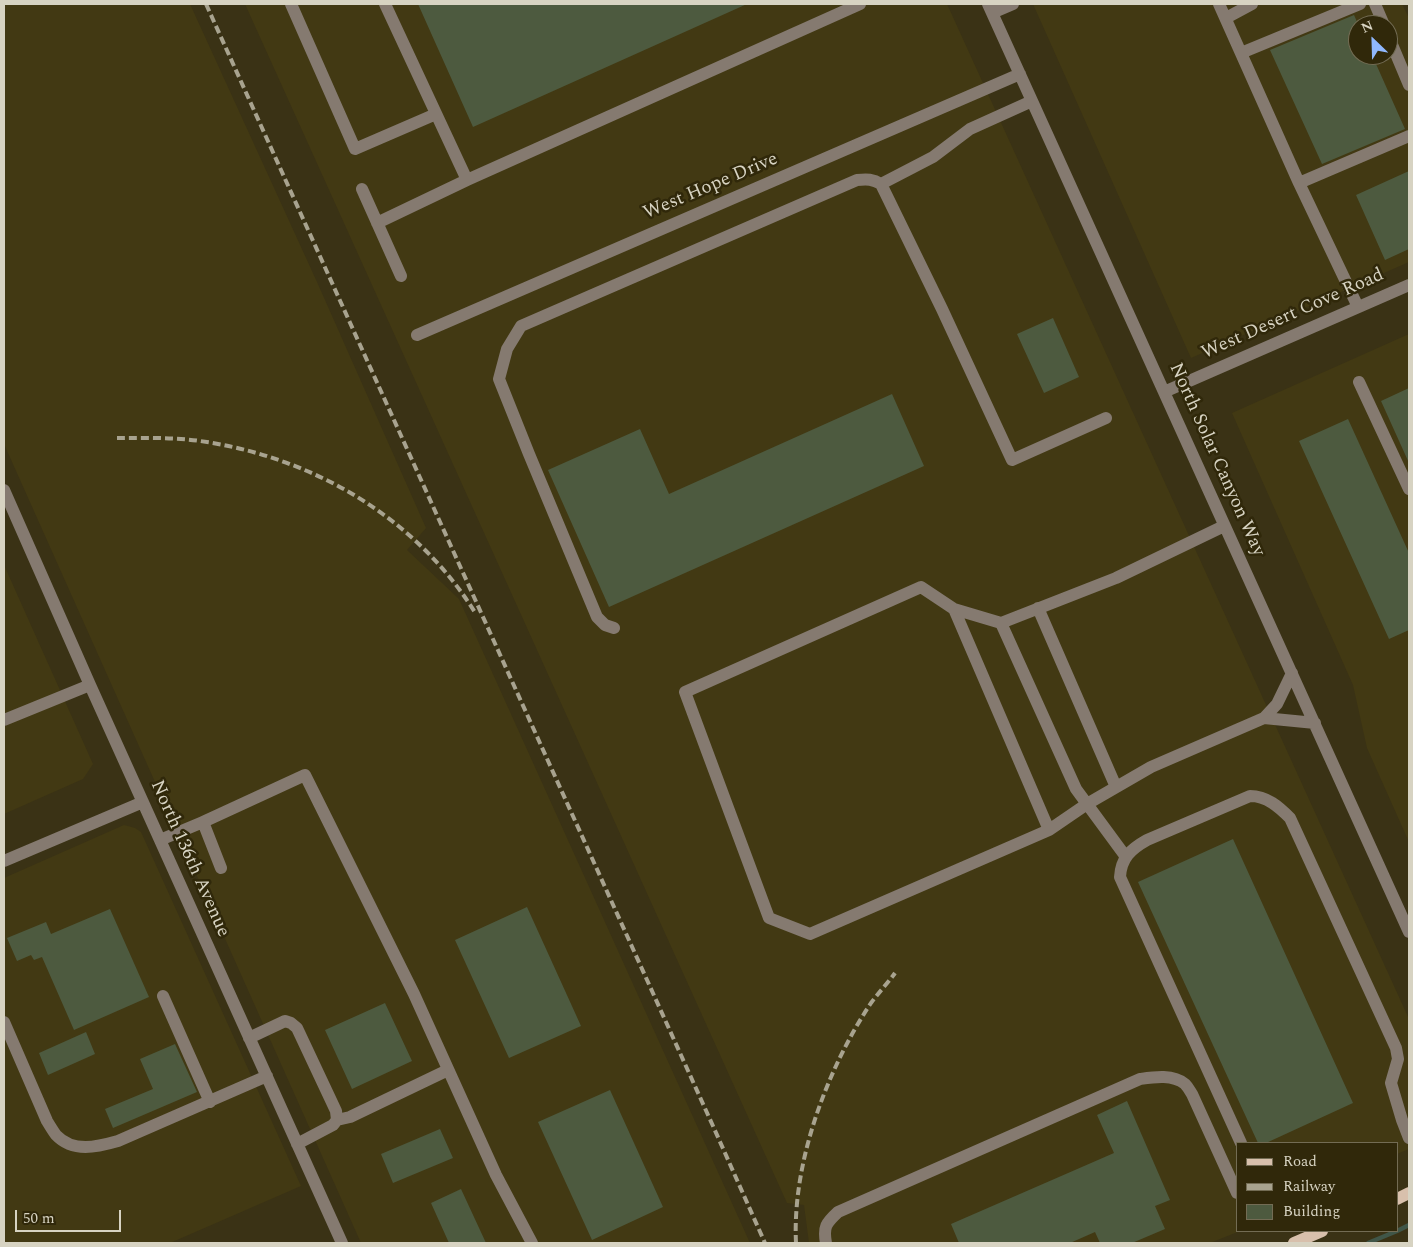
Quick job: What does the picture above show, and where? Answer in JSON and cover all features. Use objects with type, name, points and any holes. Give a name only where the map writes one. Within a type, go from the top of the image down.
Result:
[{"type":"main road","points":[[1294,1243],[1320,1232]]},
{"type":"street","points":[[291,4],[355,149],[436,114]]},
{"type":"street","points":[[384,4],[468,180]]},
{"type":"street","points":[[377,223],[468,180],[860,4]]},
{"type":"street","points":[[990,8],[1013,4]]},
{"type":"street","points":[[1219,4],[1299,183],[1358,308]]},
{"type":"street","points":[[1226,18],[1252,4]]},
{"type":"street","points":[[1242,53],[1360,4]]},
{"type":"street","name":"North Solar Canyon Way","points":[[990,8],[1409,932]]},
{"type":"street","points":[[1398,59],[1409,85]]},
{"type":"street","name":"West Hope Drive","points":[[417,335],[1020,74]]},
{"type":"street","points":[[881,184],[933,157],[970,129],[1032,101]]},
{"type":"street","points":[[1299,183],[1409,136]]},
{"type":"street","points":[[614,628],[605,625],[597,617],[499,379],[507,349],[521,326],[857,180],[875,180],[881,184],[942,309],[1012,460],[1106,418]]},
{"type":"street","points":[[362,189],[401,276]]},
{"type":"street","name":"West Desert Cove Road","points":[[1164,392],[1409,285]]},
{"type":"street","points":[[1359,382],[1408,483]]},
{"type":"street","name":"North 136th Avenue","points":[[4,490],[142,802],[342,1243]]},
{"type":"street","points":[[1224,526],[1116,578],[1001,623],[954,610],[921,588],[685,692],[769,918],[810,934],[1049,830],[1087,804],[1151,767],[1264,718],[1277,704],[1292,673]]},
{"type":"street","points":[[1038,608],[1116,787]]},
{"type":"street","points":[[954,610],[1049,830]]},
{"type":"street","points":[[1001,623],[1076,789],[1126,857]]},
{"type":"street","points":[[4,720],[90,685]]},
{"type":"street","points":[[1264,718],[1315,723]]},
{"type":"street","points":[[160,840],[305,775],[414,994],[496,1175],[532,1243]]},
{"type":"street","points":[[1241,1142],[1120,877],[1120,867],[1134,847],[1250,796],[1266,799],[1280,808],[1290,818],[1396,1048],[1398,1059],[1391,1083],[1409,1138]]},
{"type":"street","points":[[4,861],[142,802]]},
{"type":"street","points":[[203,822],[222,868]]},
{"type":"street","points":[[163,996],[210,1102]]},
{"type":"street","points":[[249,1038],[285,1021],[297,1028],[336,1111],[334,1126],[298,1144]]},
{"type":"street","points":[[4,1022],[47,1121],[56,1135],[66,1142],[79,1147],[98,1146],[118,1141],[267,1076]]},
{"type":"street","points":[[336,1120],[350,1117],[448,1070]]},
{"type":"street","points":[[826,1243],[824,1232],[828,1222],[838,1212],[1121,1088],[1140,1080],[1157,1076],[1184,1083],[1192,1094],[1236,1191]]},
{"type":"shaded area","points":[[4,4],[190,4],[317,282],[426,528],[407,550],[459,599],[750,1243],[361,1243],[4,444]]},
{"type":"shaded area","points":[[245,4],[947,4],[1409,1019],[1409,1149],[1398,1154],[1398,1142],[1236,1142],[1238,1232],[1210,1243],[809,1243],[804,1205],[787,1203]]},
{"type":"shaded area","points":[[1033,4],[1402,4],[1409,18],[1409,262],[1191,358]]},
{"type":"shaded area","points":[[1409,334],[1409,842],[1367,748],[1353,685],[1232,413]]},
{"type":"shaded area","points":[[4,565],[93,764],[83,779],[4,814]]},
{"type":"shaded area","points":[[124,825],[141,832],[301,1186],[170,1243],[4,1243],[4,878]]},
{"type":"building","points":[[418,4],[747,4],[473,127]]},
{"type":"building","points":[[1348,18],[1348,65],[1376,65],[1405,129],[1322,164],[1270,50]]},
{"type":"building","points":[[1409,171],[1409,249],[1385,260],[1356,195]]},
{"type":"building","points":[[1053,318],[1079,377],[1044,393],[1017,334]]},
{"type":"building","points":[[1409,388],[1409,463],[1381,401]]},
{"type":"building","points":[[892,394],[924,466],[609,607],[548,470],[640,429],[669,494]]},
{"type":"building","points":[[1348,419],[1409,553],[1409,630],[1389,639],[1299,441]]},
{"type":"building","points":[[1233,839],[1353,1103],[1268,1142],[1258,1142],[1138,882]]},
{"type":"building","points":[[527,907],[581,1026],[509,1058],[455,940]]},
{"type":"building","points":[[110,909],[149,997],[74,1030],[42,957],[34,960],[31,955],[17,961],[7,938],[46,922],[51,934]]},
{"type":"building","points":[[385,1003],[412,1061],[352,1089],[325,1030]]},
{"type":"building","points":[[86,1032],[95,1054],[48,1075],[39,1053]]},
{"type":"building","points":[[175,1044],[197,1092],[113,1128],[105,1109],[153,1089],[140,1059]]},
{"type":"building","points":[[610,1090],[663,1207],[592,1240],[538,1122]]},
{"type":"building","points":[[1127,1101],[1170,1200],[1155,1206],[1165,1229],[1132,1243],[1100,1243],[1095,1232],[1070,1243],[959,1243],[951,1224],[1114,1153],[1097,1115]]},
{"type":"building","points":[[440,1129],[453,1158],[393,1183],[381,1154]]},
{"type":"building","points":[[461,1189],[486,1243],[449,1243],[431,1203]]},
{"type":"waterway","points":[[1398,1230],[1409,1225]]},
{"type":"waterway","points":[[1368,1243],[1395,1232]]},
{"type":"railway","points":[[206,4],[765,1243]]},
{"type":"railway","points":[[117,438],[169,438],[200,441],[242,449],[282,461],[321,477],[358,497],[392,521],[423,548],[452,579],[476,614]]},
{"type":"railway","points":[[796,1243],[796,1212],[806,1149],[827,1087],[855,1029],[871,1003],[895,973]]}]
